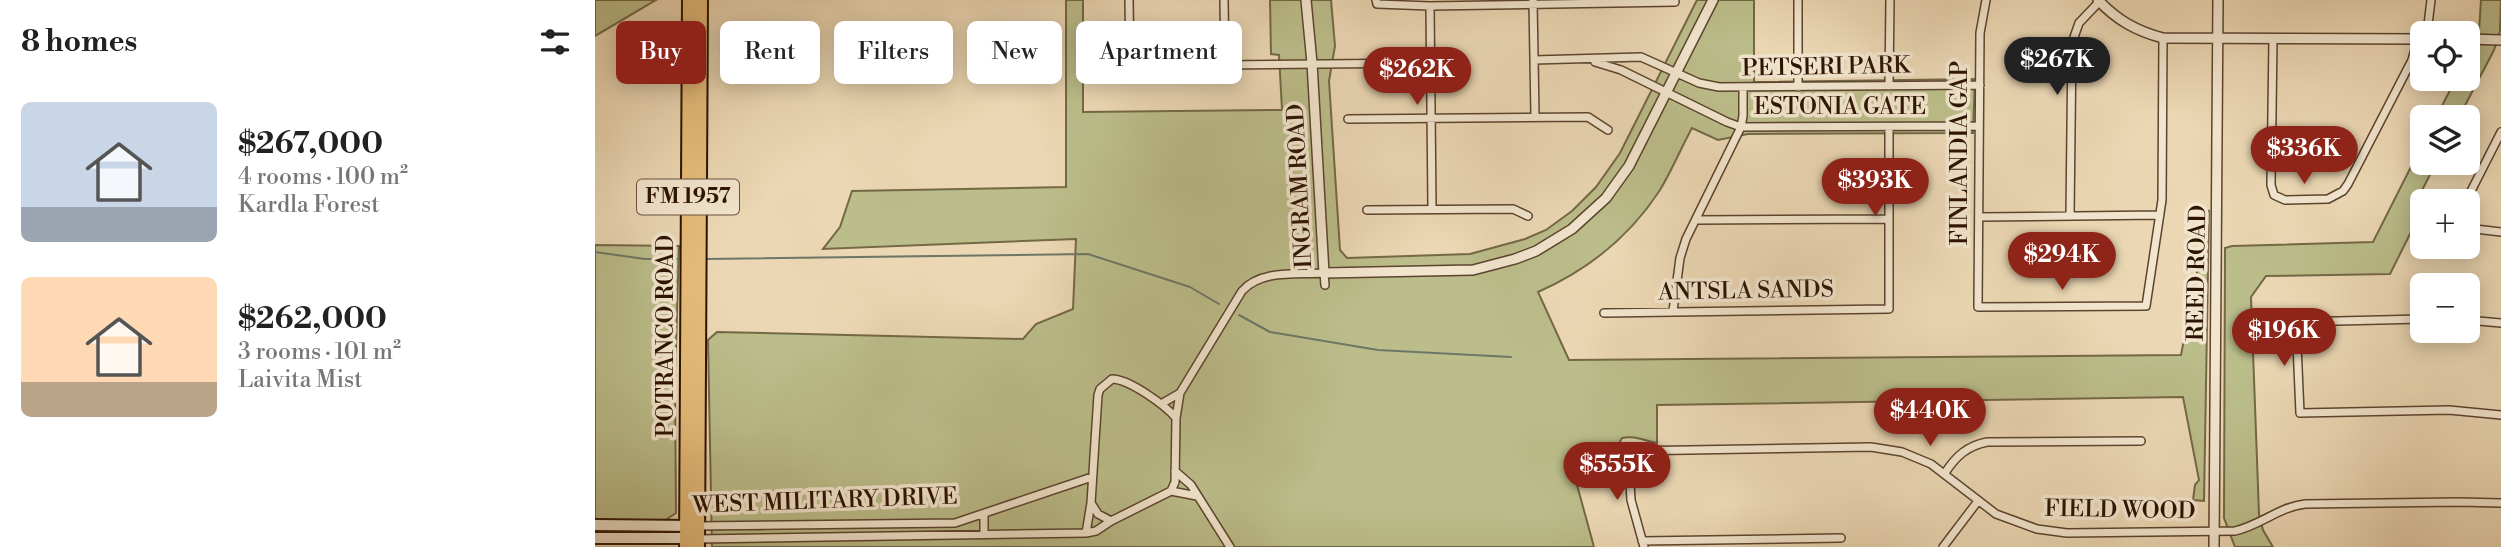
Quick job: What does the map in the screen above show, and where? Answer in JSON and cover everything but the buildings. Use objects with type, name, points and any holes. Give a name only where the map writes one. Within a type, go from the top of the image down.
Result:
[{"type":"main road","name":"POTRANCO ROAD","points":[[689,0],[692,537]]},
{"type":"main road","name":"POTRANCO ROAD","points":[[692,537],[701,0]]},
{"type":"main road","name":"WEST MILITARY DRIVE","points":[[595,525],[692,537]]},
{"type":"main road","name":"WEST MILITARY DRIVE","points":[[595,538],[692,537]]},
{"type":"street","points":[[1129,0],[1130,21]]},
{"type":"street","points":[[1224,0],[1224,21]]},
{"type":"street","name":"INGRAM ROAD","points":[[1306,0],[1325,285]]},
{"type":"street","points":[[1176,418],[1161,404],[1119,379],[1112,379],[1100,389],[1086,533],[1096,531],[1171,491],[1175,482],[1176,418],[1180,393],[1241,291],[1248,284],[1267,276],[1472,270],[1515,260],[1545,246],[1572,229],[1606,198],[1629,166],[1713,0]]},
{"type":"street","points":[[1798,0],[1798,87]]},
{"type":"street","points":[[1889,86],[1890,0]]},
{"type":"street","name":"FINLANDIA GAP","points":[[1986,0],[1980,33],[1978,307],[2146,306],[2160,215]]},
{"type":"street","name":"REED ROAD","points":[[2214,547],[2218,0]]},
{"type":"street","points":[[2428,21],[2431,0]]},
{"type":"street","points":[[2070,215],[2072,43],[2078,23],[2099,1],[2127,25],[2142,33],[2163,38],[2410,39]]},
{"type":"street","points":[[1376,2],[1430,6],[1533,2],[1675,2]]},
{"type":"street","points":[[1533,2],[1535,116]]},
{"type":"street","points":[[1430,6],[1432,208]]},
{"type":"street","points":[[1980,216],[2160,215],[2163,38]]},
{"type":"street","points":[[2273,39],[2271,185],[2276,197],[2285,200],[2329,198],[2343,191],[2410,64]]},
{"type":"street","points":[[2480,39],[2501,40]]},
{"type":"street","name":"ESTONIA GATE","points":[[1534,60],[1641,57],[1677,72]]},
{"type":"street","name":"ESTONIA GATE","points":[[1589,60],[1621,70],[1741,127],[1979,126]]},
{"type":"street","points":[[1242,65],[1430,63]]},
{"type":"street","name":"PETSERI PARK","points":[[1677,72],[1699,83],[1719,87],[1980,85]]},
{"type":"street","points":[[1673,311],[1680,258],[1741,127],[1743,88]]},
{"type":"street","points":[[1348,119],[1588,117],[1608,130]]},
{"type":"street","points":[[1696,219],[1889,219],[1889,127]]},
{"type":"street","points":[[2472,189],[2501,132]]},
{"type":"street","points":[[1367,210],[1513,209],[1528,216]]},
{"type":"street","name":"ANTSLA SANDS","points":[[1605,313],[1888,309],[1889,219]]},
{"type":"street","points":[[2480,230],[2501,232]]},
{"type":"street","points":[[2410,319],[2296,322],[2299,412],[2449,410],[2501,415]]},
{"type":"street","points":[[2480,321],[2501,323]]},
{"type":"street","points":[[1161,404],[1180,393]]},
{"type":"street","points":[[1945,473],[1963,451],[1987,442],[2141,441]]},
{"type":"street","name":"FIELD WOOD","points":[[1643,544],[1631,500],[1628,451],[1871,446],[1917,457],[1945,473],[1978,500],[2010,520],[2052,531],[2243,529],[2293,505],[2305,504],[2501,503]]},
{"type":"street","points":[[1175,471],[1191,485],[1230,547]]},
{"type":"street","name":"WEST MILITARY DRIVE","points":[[692,537],[892,524],[955,523],[1092,477]]},
{"type":"street","points":[[1171,491],[1197,497]]},
{"type":"street","points":[[1943,547],[1978,500]]},
{"type":"street","points":[[1091,503],[1098,514],[1111,521]]},
{"type":"street","points":[[984,514],[984,534]]},
{"type":"street","points":[[892,524],[892,538]]},
{"type":"street","name":"WEST MILITARY DRIVE","points":[[692,537],[892,538],[1086,533]]},
{"type":"street","points":[[1643,544],[1841,538]]},
{"type":"green space","points":[[595,0],[656,0],[616,21],[616,24],[595,36]]},
{"type":"green space","points":[[1066,0],[1083,0],[1083,21],[1076,21],[1076,84],[1083,84],[1083,112],[1282,110],[1279,55],[1271,54],[1270,0],[1331,0],[1335,46],[1329,81],[1340,250],[1347,258],[1470,254],[1525,239],[1546,230],[1572,211],[1596,187],[1620,153],[1697,0],[1754,0],[1754,82],[1975,79],[1973,133],[1748,134],[1718,140],[1692,128],[1660,190],[1621,237],[1591,262],[1538,292],[1569,360],[2181,355],[2209,210],[2204,501],[2193,500],[2195,485],[2199,480],[2183,397],[1657,405],[1657,443],[1622,438],[1616,448],[1619,460],[1574,474],[1594,547],[712,547],[708,340],[717,332],[1023,339],[1036,324],[1073,309],[1076,239],[823,249],[840,227],[852,191],[1066,187]]},
{"type":"green space","points":[[2481,0],[2501,0],[2500,31],[2494,50],[2480,77],[2480,21]]},
{"type":"green space","points":[[2450,91],[2473,91],[2465,105],[2442,105]]},
{"type":"green space","points":[[2410,169],[2410,175],[2430,175],[2423,189],[2410,189],[2410,234],[2390,274],[2266,276],[2251,297],[2259,514],[2263,530],[2273,547],[2235,547],[2224,518],[2225,248],[2373,242]]},
{"type":"green space","points":[[595,245],[679,246],[675,382],[676,513],[664,521],[595,521]]},
{"type":"waterway","points":[[595,252],[645,259],[680,259]]},
{"type":"waterway","points":[[706,259],[1088,254],[1190,287],[1219,304]]},
{"type":"waterway","points":[[1239,315],[1270,332],[1378,350],[1511,357]]}]
